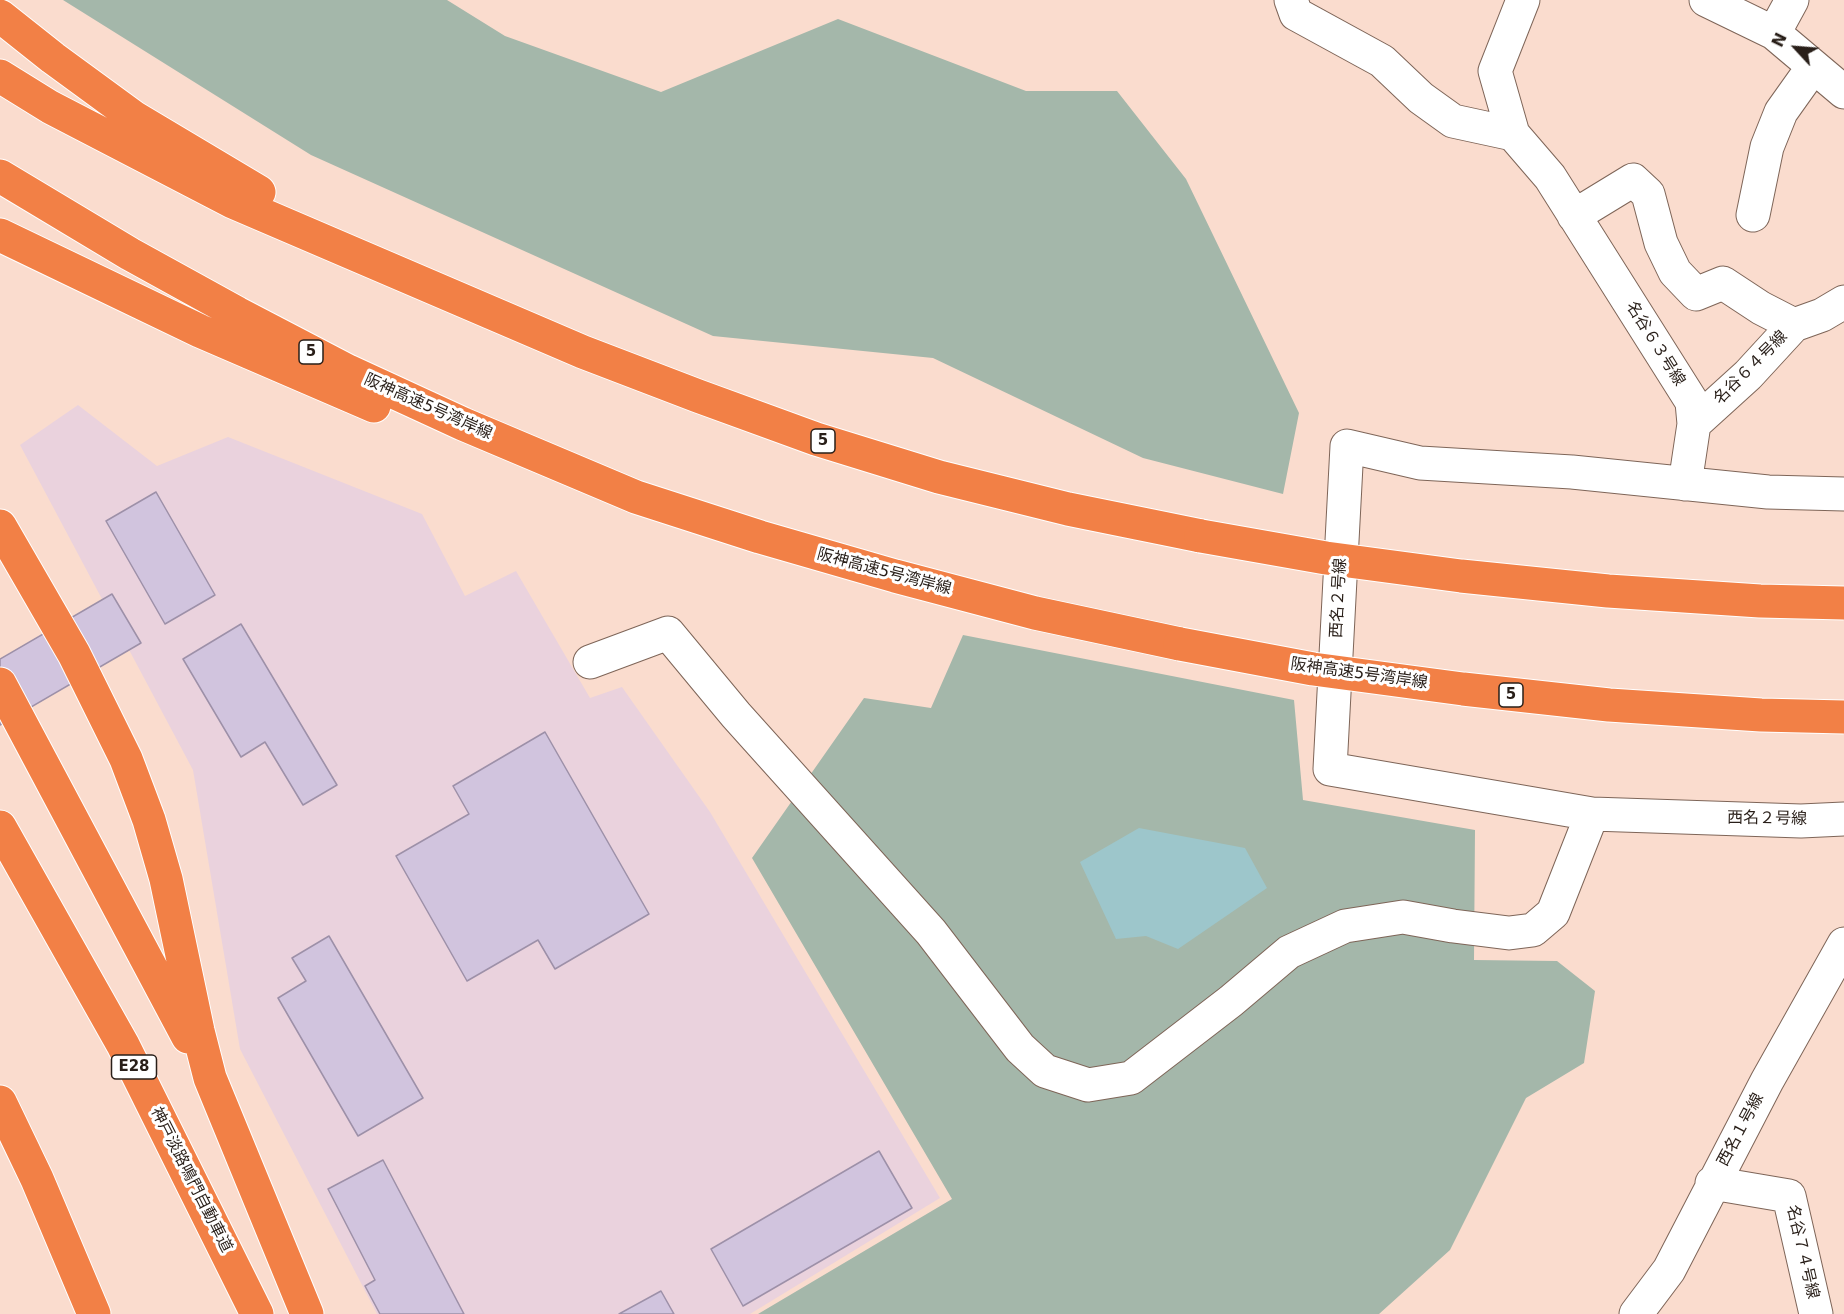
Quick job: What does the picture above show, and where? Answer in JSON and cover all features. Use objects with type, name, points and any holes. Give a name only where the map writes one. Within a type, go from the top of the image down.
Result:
[{"type":"highway","points":[[0,16],[53,58],[154,130],[299,216],[459,300]]},
{"type":"highway","name":"5","points":[[0,76],[50,107],[233,202],[459,300],[583,352],[698,396],[816,439],[939,477],[1057,507],[1326,558],[1461,576],[1608,591],[1760,601],[1844,603]]},
{"type":"highway","name":"阪神高速5号湾岸線","points":[[0,176],[130,254],[348,371],[463,424],[636,497],[760,537],[895,576],[1035,612],[1180,644],[1313,669],[1462,689],[1609,705],[1761,715],[1844,717]]},
{"type":"highway","points":[[0,235],[200,331],[346,395],[489,449],[636,497]]},
{"type":"highway","points":[[0,526],[74,654],[130,769],[149,820],[166,879],[210,1078]]},
{"type":"highway","points":[[0,684],[210,1078],[307,1314]]},
{"type":"highway","name":"神戸淡路鳴門自動車道","points":[[0,827],[123,1045],[257,1314]]},
{"type":"highway","points":[[0,1102],[37,1179],[93,1314]]},
{"type":"highway","points":[[0,1141],[93,1314]]},
{"type":"street","points":[[1291,0],[1296,14],[1382,61],[1422,98],[1454,121],[1513,134],[1495,71],[1523,0]]},
{"type":"street","points":[[1706,0],[1774,33],[1844,92]]},
{"type":"street","points":[[1774,33],[1792,0]]},
{"type":"street","points":[[1753,215],[1767,147],[1781,112],[1813,67]]},
{"type":"street","name":"名谷６３号線","points":[[1513,134],[1550,177],[1692,402],[1694,424],[1685,484]]},
{"type":"street","points":[[1574,216],[1633,180],[1648,194],[1661,243],[1675,272],[1696,294],[1723,283],[1794,326]]},
{"type":"street","name":"名谷６４号線","points":[[1694,424],[1748,375],[1794,326],[1822,315],[1844,302]]},
{"type":"street","name":"西名２号線","points":[[1844,494],[1768,492],[1572,472],[1420,463],[1347,446],[1330,769],[1592,814],[1801,821],[1844,819]]},
{"type":"street","points":[[590,662],[668,633],[736,715],[931,932],[1020,1048],[1045,1071],[1088,1085],[1131,1078],[1231,1001],[1289,952],[1345,926],[1403,917],[1509,933],[1533,930],[1553,913],[1592,814]]},
{"type":"street","name":"西名１号線","points":[[1636,1314],[1669,1270],[1712,1183],[1844,945]]},
{"type":"street","name":"名谷７４号線","points":[[1712,1183],[1789,1196],[1816,1314]]},
{"type":"shaded area","points":[[78,405],[157,466],[228,437],[422,514],[465,596],[516,571],[590,698],[622,687],[710,812],[940,1198],[750,1314],[377,1314],[240,1049],[193,770],[20,445]]},
{"type":"green space","points":[[63,0],[447,0],[505,36],[661,92],[838,19],[1026,91],[1117,91],[1186,179],[1299,413],[1283,494],[1143,458],[933,358],[713,336],[311,155]]},
{"type":"green space","points":[[963,635],[1294,700],[1303,800],[1475,830],[1474,960],[1557,961],[1595,991],[1584,1063],[1526,1098],[1450,1250],[1379,1314],[758,1314],[952,1199],[752,858],[864,698],[931,708]]},
{"type":"water","points":[[1139,828],[1245,848],[1267,888],[1178,949],[1146,936],[1116,939],[1080,862]]},
{"type":"building","points":[[156,492],[215,595],[165,624],[106,521]]},
{"type":"building","points":[[112,594],[141,643],[0,725],[0,659]]},
{"type":"building","points":[[241,624],[337,785],[303,805],[265,742],[241,757],[183,659]]},
{"type":"building","points":[[545,732],[649,914],[555,969],[538,940],[467,981],[396,856],[469,814],[453,786]]},
{"type":"building","points":[[329,936],[423,1098],[358,1136],[278,998],[306,981],[292,958]]},
{"type":"building","points":[[879,1151],[912,1208],[743,1306],[711,1249]]},
{"type":"building","points":[[383,1160],[464,1314],[380,1314],[365,1286],[375,1280],[328,1189]]},
{"type":"building","points":[[661,1291],[674,1314],[619,1314]]}]
